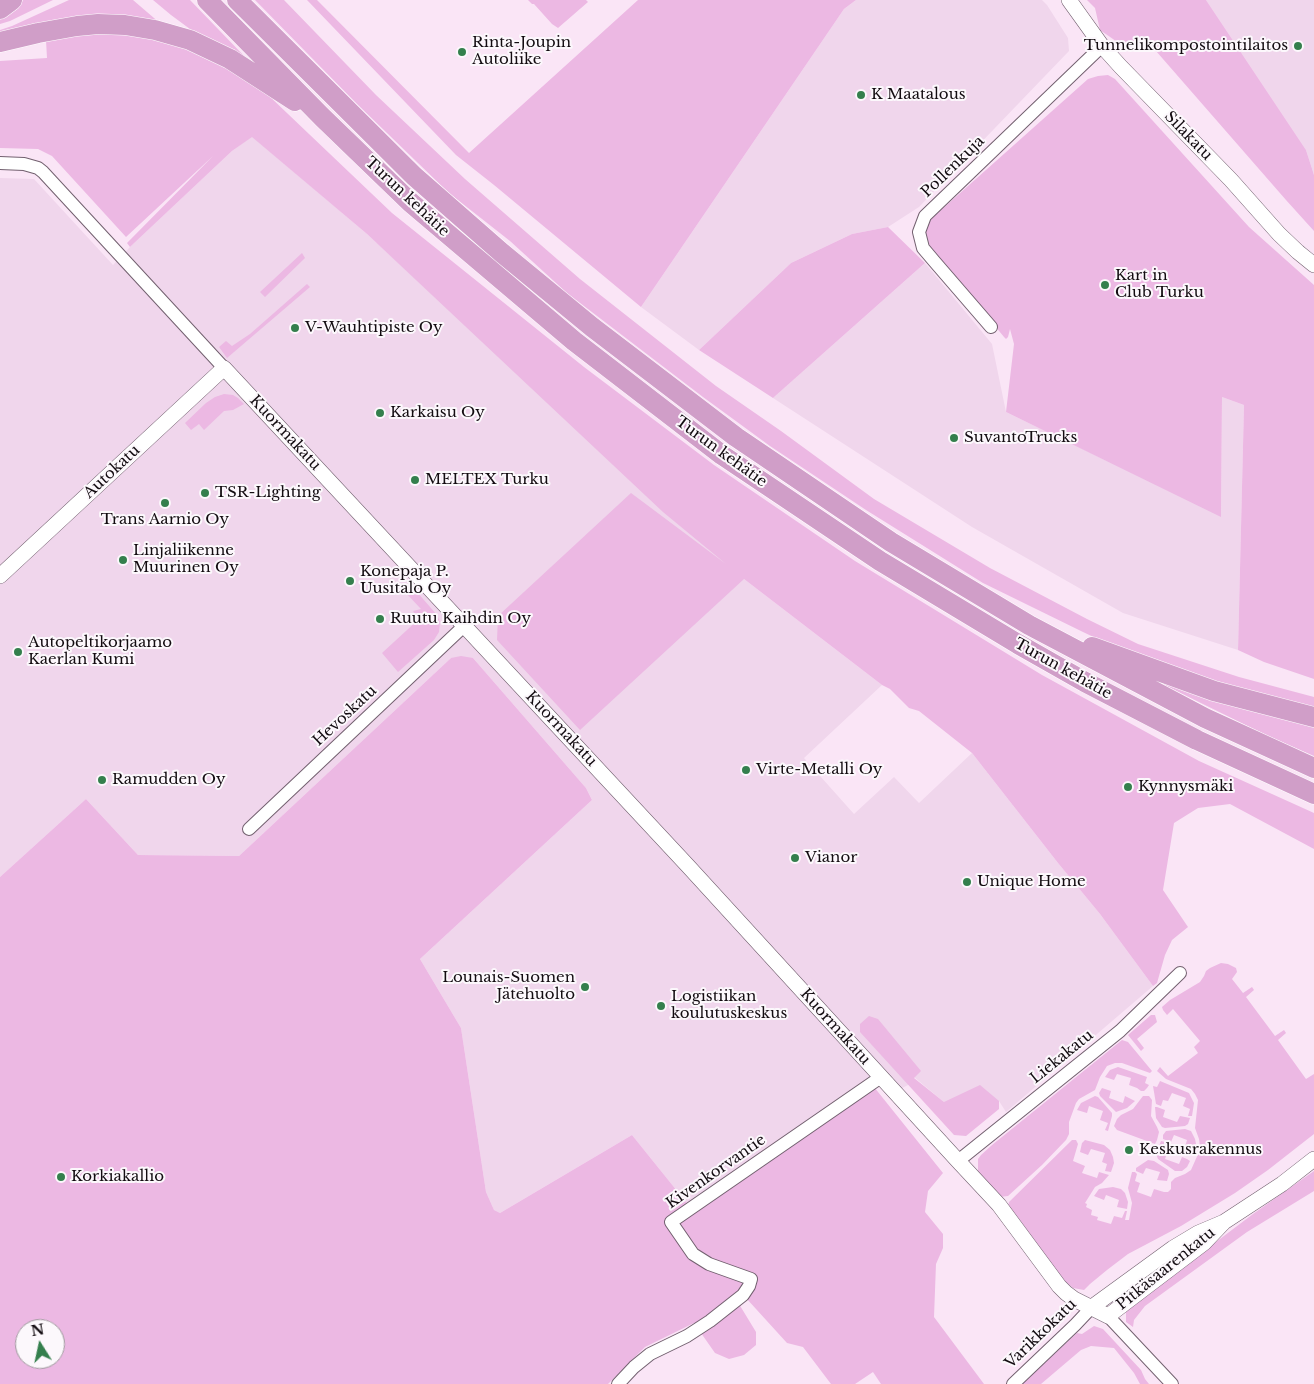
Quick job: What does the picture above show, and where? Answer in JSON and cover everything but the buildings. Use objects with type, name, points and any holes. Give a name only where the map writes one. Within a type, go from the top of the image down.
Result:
[{"type":"highway","points":[[0,9],[12,0]]},
{"type":"highway","name":"Turun kehätie","points":[[207,0],[322,117],[410,202],[574,341],[722,455],[880,561],[1018,644],[1085,682],[1197,740],[1314,794]]},
{"type":"highway","name":"Turun kehätie","points":[[237,0],[414,176],[502,253],[592,327],[736,437],[891,542],[1029,624],[1205,718],[1314,768]]},
{"type":"highway","points":[[0,42],[38,33],[98,24],[155,30],[190,40],[230,59],[322,117]]},
{"type":"highway","points":[[1029,624],[1214,691],[1314,717]]},
{"type":"street","name":"Silakatu","points":[[1069,0],[1102,46],[1120,66],[1231,180],[1279,234],[1314,265]]},
{"type":"street","name":"Pollenkuja","points":[[991,327],[923,248],[919,232],[925,216],[1102,46]]},
{"type":"street","name":"Kuormakatu","points":[[0,163],[24,164],[38,168],[43,172],[881,1076],[999,1206],[1059,1286],[1074,1299],[1108,1316]]},
{"type":"street","name":"Autokatu","points":[[0,576],[224,368]]},
{"type":"street","name":"Hevoskatu","points":[[249,830],[464,626]]},
{"type":"street","name":"Liekakatu","points":[[958,1161],[1125,1027],[1180,973]]},
{"type":"street","name":"Kivenkorvantie","points":[[618,1384],[650,1354],[687,1336],[710,1321],[743,1296],[749,1286],[751,1279],[709,1264],[693,1254],[671,1222],[881,1076]]},
{"type":"street","name":"Pitkäsaarenkatu","points":[[1092,1307],[1173,1248],[1198,1233],[1224,1222],[1282,1184],[1314,1160]]},
{"type":"street","name":"Pitkäsaarenkatu","points":[[1108,1316],[1204,1243],[1224,1222]]},
{"type":"street","name":"Varikkokatu","points":[[1012,1384],[1075,1326],[1092,1307]]},
{"type":"street","points":[[1108,1316],[1172,1384]]},
{"type":"shaded area","points":[[23,0],[53,0],[0,24],[0,17]]},
{"type":"shaded area","points":[[69,0],[133,0],[161,24],[0,36],[0,30]]},
{"type":"shaded area","points":[[153,0],[190,0],[247,59],[194,32]]},
{"type":"shaded area","points":[[255,0],[284,0],[376,95],[465,179],[580,279],[716,386],[874,499],[990,568],[1138,644],[1239,677],[1314,697],[1314,711],[1142,660],[1083,632],[983,583],[866,510],[770,446],[567,293],[510,241],[449,193],[357,104]]},
{"type":"shaded area","points":[[307,0],[317,0],[469,153],[638,0],[856,0],[844,9],[641,307],[456,155]]},
{"type":"shaded area","points":[[528,0],[586,0],[588,2],[558,28]]},
{"type":"shaded area","points":[[856,0],[1042,0],[1068,38],[1069,51],[919,207],[888,227],[852,234],[791,263],[699,350],[641,307],[844,9]]},
{"type":"shaded area","points":[[1087,0],[1206,0],[1306,150],[1314,175],[1314,231],[1156,51],[1123,46],[1100,30],[1095,8]]},
{"type":"shaded area","points":[[1206,0],[1314,0],[1314,175],[1306,150]]},
{"type":"shaded area","points":[[72,35],[143,36],[173,41],[248,78],[392,213],[584,367],[714,465],[855,561],[1042,675],[1199,761],[1314,813],[1314,849],[1230,804],[1198,808],[1174,823],[1163,890],[1188,927],[1172,940],[1165,955],[1157,983],[1153,986],[1100,914],[972,753],[919,711],[909,708],[890,689],[882,685],[744,579],[580,730],[497,640],[498,616],[631,493],[726,564],[663,512],[367,234],[252,137],[232,151],[130,247],[127,243],[213,156],[126,237],[52,156],[38,149],[0,148],[0,61],[47,58],[46,40]]},
{"type":"shaded area","name":"Kart in Club Turku","points":[[1108,75],[1115,79],[1249,227],[1314,285],[1314,679],[1264,662],[1238,650],[1244,405],[1222,397],[1221,517],[1006,412],[1014,344],[1010,329],[1006,339],[930,247],[926,227],[931,219],[1088,79]]},
{"type":"shaded area","points":[[252,136],[367,234],[744,579],[882,685],[804,758],[854,814],[894,777],[919,803],[972,753],[1100,914],[1153,986],[1006,1112],[999,1101],[944,1102],[914,1077],[908,1085],[895,1092],[870,1082],[690,1207],[632,1135],[500,1213],[494,1210],[486,1192],[461,1028],[420,959],[592,800],[586,788],[473,658],[451,658],[239,856],[138,855],[86,799],[0,877],[0,178],[34,179],[113,265],[232,151]]},
{"type":"shaded area","points":[[888,227],[925,263],[773,398],[699,350],[791,263],[852,234]]},
{"type":"shaded area","points":[[302,253],[305,258],[265,297],[260,292]]},
{"type":"shaded area","points":[[925,263],[992,344],[1006,412],[1221,516],[1222,397],[1244,405],[1238,650],[1123,613],[972,527],[773,398]]},
{"type":"shaded area","points":[[307,284],[310,287],[227,358],[219,347],[226,341],[232,346],[250,334]]},
{"type":"shaded area","points":[[224,394],[233,395],[244,404],[233,410],[224,411],[204,430],[199,424],[191,430],[185,423],[206,403]]},
{"type":"shaded area","points":[[410,584],[437,615],[440,622],[439,632],[434,640],[398,672],[382,653],[419,619],[413,611],[421,609],[406,593],[403,594],[401,591]]},
{"type":"shaded area","points":[[461,656],[473,658],[586,788],[592,800],[420,959],[461,1028],[486,1192],[494,1210],[500,1213],[632,1135],[690,1207],[870,1082],[943,1173],[928,1191],[925,1212],[943,1234],[943,1248],[936,1264],[934,1317],[984,1384],[881,1384],[873,1372],[855,1384],[831,1384],[803,1347],[787,1343],[746,1298],[739,1304],[756,1332],[756,1345],[744,1355],[729,1359],[715,1353],[694,1323],[645,1347],[608,1384],[0,1384],[0,877],[86,799],[138,855],[239,856],[451,658]]},
{"type":"shaded area","points":[[1148,677],[1314,724],[1314,756],[1268,736]]},
{"type":"shaded area","points":[[1221,963],[1236,968],[1237,972],[1232,979],[1243,993],[1252,987],[1254,990],[1246,997],[1275,1036],[1284,1030],[1286,1033],[1278,1040],[1306,1079],[1314,1074],[1314,1134],[1235,1193],[1181,1226],[1128,1254],[1084,1290],[1073,1288],[1060,1277],[1008,1206],[1009,1202],[1072,1140],[1076,1140],[1078,1144],[1073,1161],[1085,1166],[1082,1173],[1097,1178],[1099,1172],[1109,1175],[1102,1183],[1095,1187],[1085,1203],[1087,1204],[1086,1207],[1092,1210],[1091,1215],[1098,1217],[1097,1220],[1111,1224],[1114,1216],[1122,1218],[1125,1211],[1127,1211],[1125,1220],[1129,1220],[1132,1203],[1128,1188],[1132,1172],[1137,1174],[1135,1181],[1140,1183],[1137,1192],[1151,1197],[1154,1189],[1168,1192],[1171,1189],[1171,1182],[1175,1178],[1191,1170],[1200,1147],[1195,1128],[1198,1100],[1191,1089],[1166,1079],[1157,1071],[1160,1067],[1168,1076],[1198,1053],[1194,1047],[1200,1041],[1173,1009],[1167,1015],[1162,1007],[1200,982],[1206,971]]},
{"type":"shaded area","points":[[1151,1015],[1155,1015],[1157,1022],[1137,1039],[1144,1048],[1141,1051],[1128,1035]]},
{"type":"shaded area","points":[[869,1016],[878,1019],[921,1071],[914,1078],[944,1102],[980,1085],[999,1101],[999,1109],[966,1136],[954,1135],[860,1032],[860,1024]]},
{"type":"shaded area","points":[[1122,1040],[1128,1042],[1152,1071],[1150,1073],[1122,1063],[1107,1066],[1095,1090],[1079,1099],[1076,1103],[1069,1122],[1069,1134],[1066,1140],[1008,1196],[1000,1197],[978,1171],[978,1159],[981,1155]]},
{"type":"shaded area","points":[[1118,1067],[1147,1077],[1145,1083],[1149,1085],[1144,1091],[1141,1091],[1129,1085],[1131,1078],[1117,1074],[1114,1080],[1105,1077],[1110,1070]]},
{"type":"shaded area","points":[[1160,1081],[1189,1093],[1194,1103],[1192,1116],[1188,1116],[1190,1109],[1183,1106],[1186,1098],[1172,1093],[1168,1101],[1163,1100],[1161,1106],[1156,1104],[1153,1086],[1157,1087]]},
{"type":"shaded area","points":[[1102,1088],[1111,1091],[1109,1098],[1123,1103],[1125,1096],[1135,1101],[1127,1108],[1116,1112],[1100,1096],[1099,1093]]},
{"type":"shaded area","points":[[1095,1096],[1112,1113],[1108,1131],[1105,1130],[1108,1123],[1100,1120],[1103,1111],[1089,1106],[1087,1113],[1077,1110],[1081,1103]]},
{"type":"shaded area","points":[[1143,1096],[1149,1096],[1152,1100],[1151,1116],[1159,1132],[1155,1144],[1117,1130],[1114,1126],[1117,1119],[1133,1109]]},
{"type":"shaded area","points":[[1155,1107],[1165,1110],[1163,1117],[1177,1122],[1180,1116],[1190,1118],[1188,1124],[1185,1126],[1162,1127],[1156,1118]]},
{"type":"shaded area","points":[[1185,1129],[1191,1131],[1195,1139],[1196,1144],[1193,1149],[1185,1147],[1187,1140],[1174,1135],[1171,1142],[1163,1139],[1166,1131]]},
{"type":"shaded area","points":[[1085,1140],[1104,1145],[1110,1150],[1114,1163],[1111,1172],[1105,1171],[1107,1164],[1102,1162],[1105,1153],[1091,1149],[1088,1155],[1080,1152],[1082,1143]]},
{"type":"shaded area","points":[[1161,1141],[1165,1142],[1162,1148],[1168,1150],[1165,1159],[1179,1164],[1182,1157],[1190,1161],[1187,1167],[1182,1171],[1175,1171],[1158,1159],[1156,1154]]},
{"type":"shaded area","points":[[1148,1160],[1154,1161],[1168,1170],[1167,1181],[1157,1180],[1160,1172],[1146,1168],[1143,1174],[1136,1171],[1136,1168]]},
{"type":"shaded area","points":[[1314,1171],[1314,1191],[1247,1232],[1145,1306],[1134,1320],[1133,1327],[1126,1322],[1126,1310],[1253,1214]]},
{"type":"shaded area","points":[[1113,1187],[1121,1189],[1125,1193],[1128,1202],[1127,1209],[1117,1207],[1119,1200],[1106,1195],[1104,1200],[1094,1196],[1099,1189]]},
{"type":"shaded area","points":[[1094,1326],[1103,1329],[1141,1370],[1149,1384],[1140,1384],[1134,1373],[1114,1348],[1091,1346],[1081,1350],[1041,1384],[1022,1384],[1077,1333],[1082,1334]]},
{"type":"place","name":"Tunnelikompostointilaitos","points":[[1298,46]]},
{"type":"place","name":"Rinta-Joupin Autoliike","points":[[462,52]]},
{"type":"place","name":"K Maatalous","points":[[861,95]]},
{"type":"place","name":"Kart in Club Turku","points":[[1105,285]]},
{"type":"place","name":"V-Wauhtipiste Oy","points":[[295,328]]},
{"type":"place","name":"Karkaisu Oy","points":[[380,413]]},
{"type":"place","name":"SuvantoTrucks","points":[[954,438]]},
{"type":"place","name":"MELTEX Turku","points":[[415,480]]},
{"type":"place","name":"TSR-Lighting","points":[[205,493]]},
{"type":"place","name":"Trans Aarnio Oy","points":[[165,503]]},
{"type":"place","name":"Linjaliikenne Muurinen Oy","points":[[123,560]]},
{"type":"place","name":"Konepaja P. Uusitalo Oy","points":[[350,581]]},
{"type":"place","name":"Ruutu Kaihdin Oy","points":[[380,619]]},
{"type":"place","name":"Autopeltikorjaamo Kaerlan Kumi","points":[[18,652]]},
{"type":"place","name":"Virte-Metalli Oy","points":[[746,770]]},
{"type":"place","name":"Ramudden Oy","points":[[102,780]]},
{"type":"place","name":"Kynnysmäki","points":[[1128,787]]},
{"type":"place","name":"Vianor","points":[[795,858]]},
{"type":"place","name":"Unique Home","points":[[967,882]]},
{"type":"place","name":"Lounais-Suomen Jätehuolto","points":[[585,987]]},
{"type":"place","name":"Logistiikan koulutuskeskus","points":[[661,1006]]},
{"type":"place","name":"Keskusrakennus","points":[[1129,1150]]},
{"type":"place","name":"Korkiakallio","points":[[61,1177]]}]
